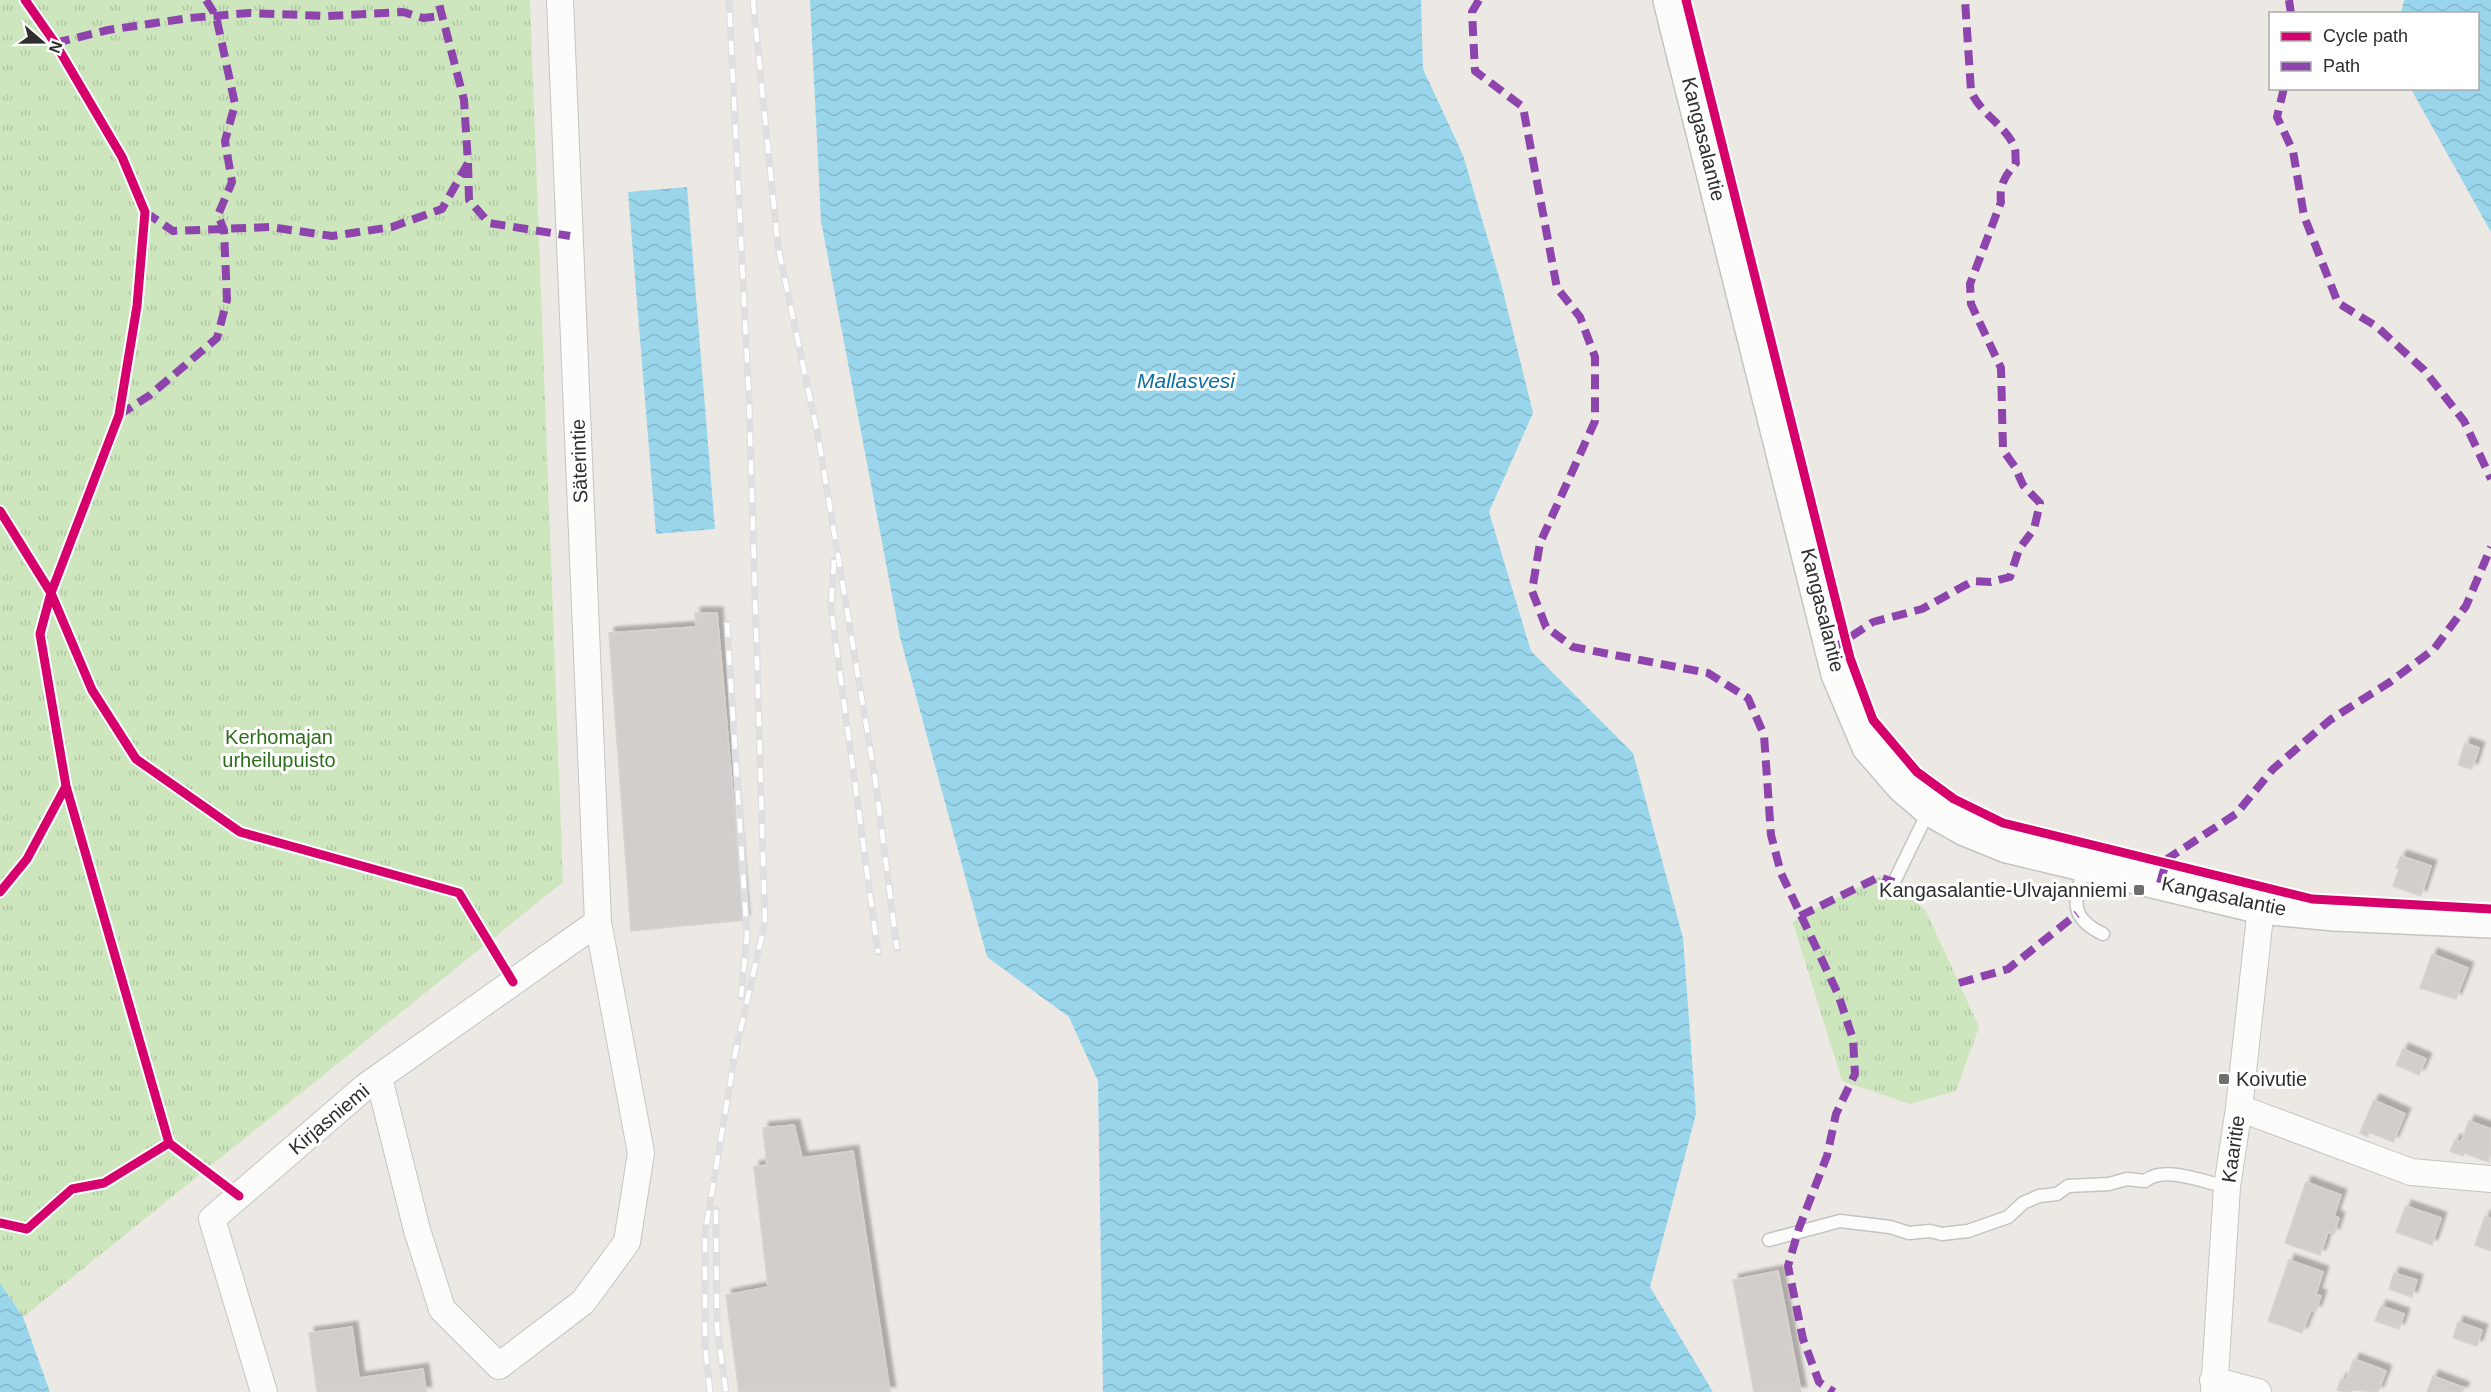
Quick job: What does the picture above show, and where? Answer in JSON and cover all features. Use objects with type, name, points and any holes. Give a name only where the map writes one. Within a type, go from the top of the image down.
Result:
[{"type":"main road","name":"Kangasalantie","points":[[1670,0],[1838,674],[1869,747],[1903,786],[1930,809],[1965,829],[2007,846],[2261,907],[2335,914],[2491,921]]},
{"type":"street","name":"Säterintie","points":[[379,1078],[417,1230],[442,1309],[499,1366],[583,1302],[627,1242],[641,1153],[598,922],[560,0]]},
{"type":"street","name":"Kaaritie","points":[[2213,1386],[2227,1187],[2239,1108],[2261,907]]},
{"type":"street","name":"Kirjasniemi","points":[[264,1392],[212,1219],[379,1078],[598,922]]},
{"type":"street","points":[[2239,1108],[2411,1172],[2491,1179]]},
{"type":"street","points":[[2213,1386],[2258,1392]]},
{"type":"lane","points":[[1894,882],[1930,809]]},
{"type":"lane","points":[[2085,865],[2076,895],[2077,914],[2088,927],[2103,934]]},
{"type":"lane","points":[[1769,1240],[1840,1221],[1890,1227],[1909,1233],[1930,1231],[1942,1234],[1968,1231],[2008,1217],[2023,1203],[2039,1196],[2056,1194],[2068,1186],[2109,1184],[2127,1179],[2145,1181],[2152,1175],[2177,1175],[2227,1187]]},
{"type":"green space","name":"Kerhomajan urheilupuisto","points":[[0,0],[530,0],[563,882],[23,1317],[0,1283]]},
{"type":"green space","points":[[1879,877],[1894,882],[1926,911],[1979,1027],[1956,1091],[1910,1104],[1842,1081],[1793,923],[1800,916]]},
{"type":"water","name":"Mallasvesi","points":[[810,0],[1421,0],[1423,69],[1463,155],[1502,287],[1533,413],[1489,512],[1531,651],[1633,753],[1683,938],[1696,1114],[1650,1287],[1713,1392],[1103,1392],[1098,1081],[1069,1017],[987,957],[900,637],[821,221]]},
{"type":"water","points":[[2404,0],[2491,0],[2491,232],[2412,90],[2479,90],[2479,12],[2401,12]]},
{"type":"water","points":[[687,187],[715,529],[656,534],[628,192]]},
{"type":"water","points":[[0,1283],[23,1317],[50,1392],[0,1392]]},
{"type":"building","points":[[695,613],[717,613],[744,920],[631,931],[609,633],[696,627]]},
{"type":"building","points":[[2465,743],[2479,748],[2472,769],[2458,765]]},
{"type":"building","points":[[2401,856],[2431,866],[2421,896],[2393,886]]},
{"type":"building","points":[[2432,954],[2468,968],[2456,999],[2420,988]]},
{"type":"building","points":[[2403,1049],[2426,1059],[2419,1075],[2396,1065]]},
{"type":"building","points":[[2374,1100],[2405,1114],[2393,1142],[2369,1132],[2368,1137],[2360,1133]]},
{"type":"building","points":[[2469,1121],[2491,1129],[2489,1162],[2464,1153],[2463,1156],[2450,1151],[2455,1140],[2461,1142]]},
{"type":"building","points":[[794,1125],[802,1158],[853,1151],[890,1392],[739,1392],[726,1295],[768,1287],[754,1167],[767,1165],[763,1128]]},
{"type":"building","points":[[2306,1182],[2341,1195],[2334,1216],[2339,1218],[2334,1234],[2328,1232],[2320,1255],[2285,1243]]},
{"type":"building","points":[[2406,1206],[2441,1218],[2432,1245],[2396,1232]]},
{"type":"building","points":[[2485,1216],[2491,1219],[2491,1251],[2475,1245]]},
{"type":"building","points":[[2289,1260],[2323,1272],[2316,1294],[2321,1296],[2316,1311],[2311,1310],[2302,1333],[2268,1321]]},
{"type":"building","points":[[1778,1271],[1801,1392],[1754,1392],[1733,1280]]},
{"type":"building","points":[[2394,1273],[2417,1280],[2412,1297],[2389,1289]]},
{"type":"building","points":[[2381,1306],[2404,1314],[2399,1329],[2375,1321]]},
{"type":"building","points":[[2458,1322],[2482,1330],[2477,1346],[2453,1338]]},
{"type":"building","points":[[352,1327],[359,1378],[423,1369],[426,1392],[317,1392],[309,1333]]},
{"type":"building","points":[[2354,1359],[2386,1371],[2378,1392],[2337,1390],[2341,1379],[2346,1381]]},
{"type":"building","points":[[2433,1376],[2464,1388],[2462,1392],[2427,1392]]},
{"type":"railway","points":[[710,1392],[705,1345],[705,1233],[735,1054],[765,922],[749,400],[729,0]]},
{"type":"railway","points":[[753,0],[778,247],[818,436],[875,778],[897,949]]},
{"type":"railway","points":[[834,560],[831,607],[878,953]]},
{"type":"railway","points":[[727,623],[747,936],[741,997]]},
{"type":"railway","points":[[716,1210],[717,1328],[726,1392]]},
{"type":"marked path","points":[[119,415],[150,395],[217,338],[227,300],[224,230],[218,215],[232,182],[225,141],[235,104],[216,16],[206,0]]},
{"type":"marked path","points":[[145,212],[173,231],[270,227],[332,236],[392,227],[442,209],[468,163],[464,100],[438,0]]},
{"type":"marked path","points":[[1479,0],[1472,12],[1475,71],[1523,107],[1557,288],[1580,317],[1595,357],[1595,421],[1540,543],[1532,591],[1546,627],[1573,647],[1708,673],[1748,698],[1764,735],[1771,835],[1781,873],[1838,994],[1853,1039],[1855,1074],[1836,1114],[1827,1156],[1799,1228],[1788,1266],[1803,1339],[1819,1382],[1834,1392]]},
{"type":"marked path","points":[[1832,649],[1873,622],[1922,609],[1973,581],[1991,582],[2010,577],[2019,549],[2034,529],[2040,503],[2023,485],[2015,467],[2003,450],[2001,368],[1971,304],[1970,284],[2001,202],[2004,181],[2016,163],[2012,141],[1980,106],[1971,91],[1965,0]]},
{"type":"marked path","points":[[2289,0],[2291,12]]},
{"type":"marked path","points":[[55,43],[108,30],[189,18],[249,13],[328,16],[403,12],[423,18],[441,16]]},
{"type":"marked path","points":[[2284,90],[2277,117],[2293,151],[2304,216],[2338,303],[2376,326],[2424,370],[2464,421],[2491,479]]},
{"type":"marked path","points":[[468,163],[469,200],[489,223],[570,236]]},
{"type":"marked path","points":[[2160,883],[2167,859],[2236,814],[2273,769],[2330,720],[2390,682],[2434,649],[2466,606],[2491,547]]},
{"type":"marked path","points":[[1800,916],[1879,877],[1894,882]]},
{"type":"marked path","points":[[1959,983],[2008,969],[2077,914]]},
{"type":"cycle path","points":[[0,892],[27,859],[66,786],[40,634],[51,593],[119,415],[137,306],[145,212],[122,157],[55,43],[25,0]]},
{"type":"cycle path","points":[[1686,0],[1850,658],[1873,720],[1917,772],[1954,799],[2003,823],[2312,899],[2491,909]]},
{"type":"cycle path","points":[[0,511],[51,593],[92,690],[136,759],[240,832],[459,893],[513,982]]},
{"type":"cycle path","points":[[66,786],[169,1143],[239,1196]]},
{"type":"cycle path","points":[[0,1223],[27,1229],[72,1189],[104,1183],[169,1143]]},
{"type":"place","name":"Kangasalantie-Ulvajanniemi","points":[[2139,890]]},
{"type":"place","name":"Koivutie","points":[[2224,1079]]}]
